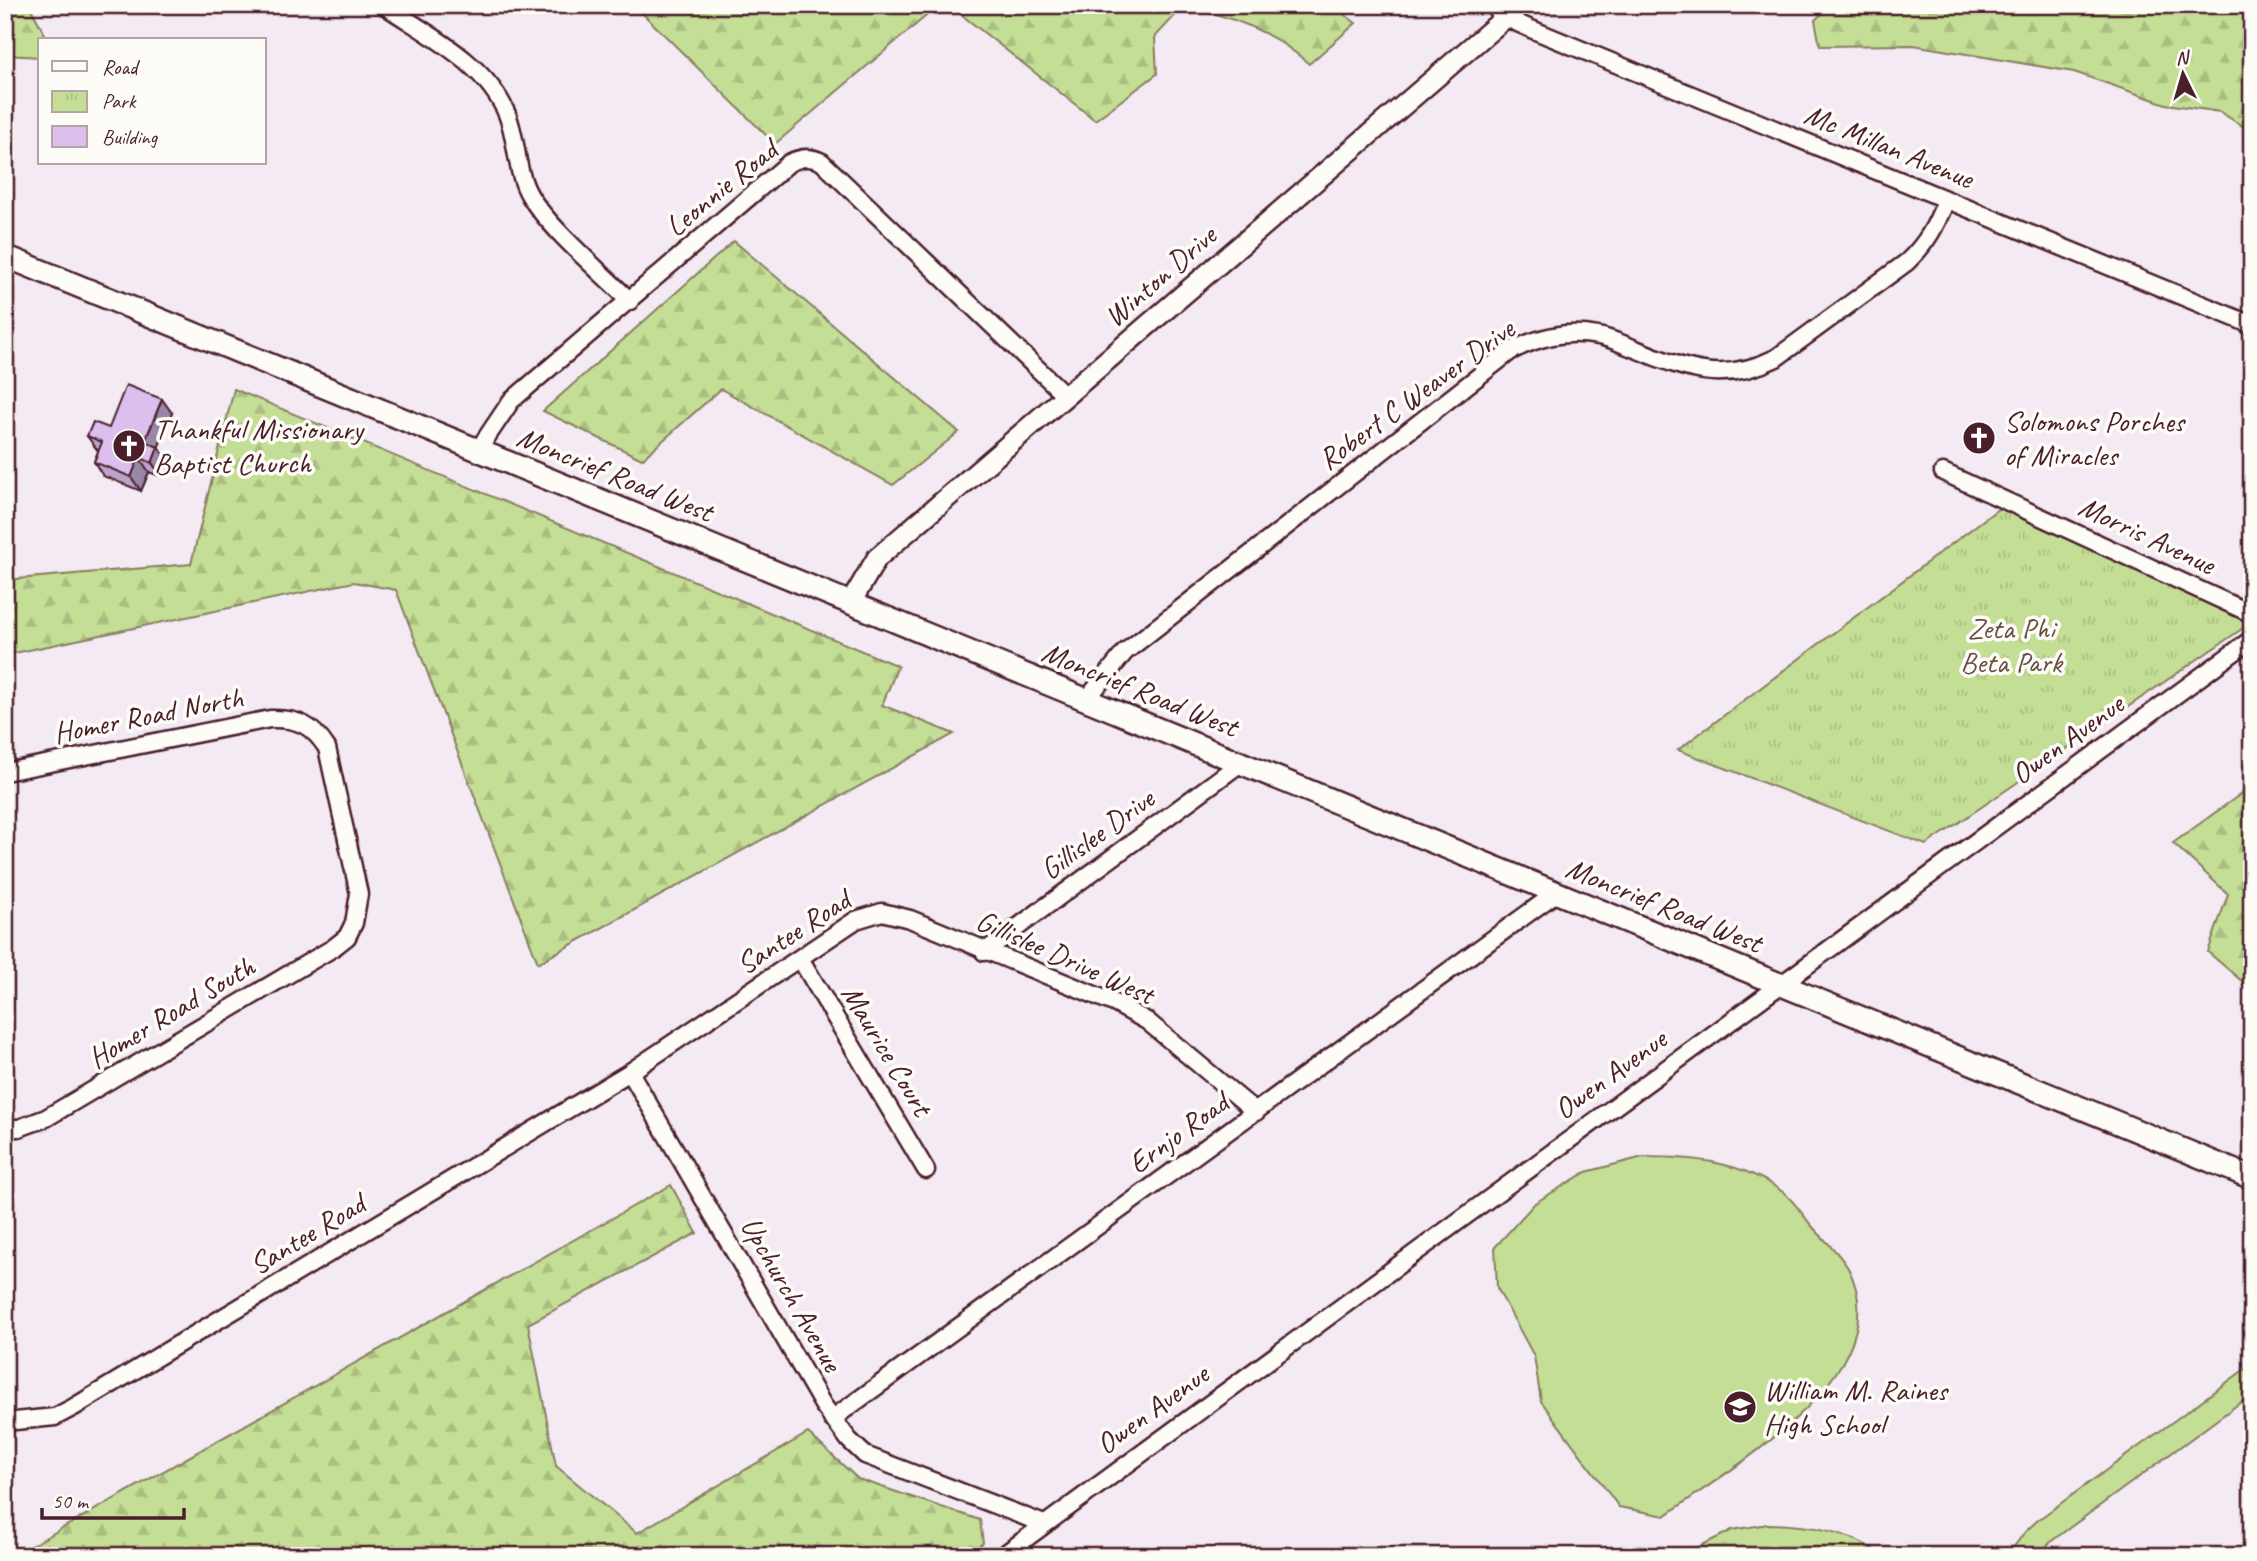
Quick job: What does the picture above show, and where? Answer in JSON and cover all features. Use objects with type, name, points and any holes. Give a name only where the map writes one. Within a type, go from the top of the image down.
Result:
[{"type":"main road","name":"Moncrief Road West","points":[[5,256],[2252,1178]]},
{"type":"street","points":[[384,5],[467,61],[484,78],[507,113],[518,166],[530,197],[630,301]]},
{"type":"street","name":"Mc Millan Avenue","points":[[1506,10],[1946,200],[2252,325]]},
{"type":"street","name":"Winton Drive","points":[[851,602],[865,573],[877,558],[1066,397],[1506,10]]},
{"type":"street","name":"Leonnie Road","points":[[478,450],[511,401],[789,163],[798,159],[816,159],[1066,397]]},
{"type":"street","name":"Robert C Weaver Drive","points":[[1087,699],[1125,652],[1511,351],[1535,339],[1580,333],[1602,336],[1690,371],[1712,373],[1759,366],[1776,358],[1907,262],[1924,246],[1934,231],[1946,200]]},
{"type":"street","name":"Morris Avenue","points":[[1943,472],[2252,614]]},
{"type":"street","name":"Owen Avenue","points":[[1002,1556],[2252,639]]},
{"type":"street","name":"Homer Road North","points":[[5,772],[270,719],[302,722],[316,731],[327,748],[359,894],[354,923]]},
{"type":"street","name":"Gillislee Drive","points":[[984,952],[1242,762]]},
{"type":"street","name":"Ernjo Road","points":[[832,1419],[1556,893]]},
{"type":"street","name":"Santee Road","points":[[5,1422],[55,1417],[74,1407],[630,1072],[801,960],[828,937],[870,913],[883,912],[910,919]]},
{"type":"street","name":"Gillislee Drive West","points":[[910,919],[984,952],[1114,1003],[1147,1021],[1256,1112]]},
{"type":"street","name":"Homer Road South","points":[[5,1128],[33,1124],[58,1111],[333,948],[347,937],[354,923]]},
{"type":"street","name":"Maurice Court","points":[[801,960],[926,1170]]},
{"type":"street","name":"Upchurch Avenue","points":[[630,1072],[832,1419],[865,1455],[1044,1524]]},
{"type":"green space","points":[[5,5],[29,5],[47,38],[38,38],[38,57],[5,55]]},
{"type":"green space","points":[[634,5],[939,5],[775,144]]},
{"type":"green space","points":[[949,5],[1331,5],[1356,23],[1309,64],[1281,42],[1250,26],[1216,15],[1181,9],[1155,37],[1157,74],[1095,120]]},
{"type":"green space","points":[[1831,5],[2252,5],[2252,132],[2220,112],[2166,104],[2074,72],[1913,45],[1820,46],[1815,20]]},
{"type":"green space","points":[[734,241],[959,432],[893,485],[721,389],[642,459],[543,411]]},
{"type":"green space","points":[[234,389],[898,666],[882,705],[954,734],[538,963],[396,590],[354,582],[5,655],[5,580],[191,564]]},
{"type":"green space","name":"Zeta Phi Beta Park","points":[[2002,506],[2252,622],[1926,845],[1678,750]]},
{"type":"green space","points":[[2252,786],[2252,990],[2208,952],[2228,894],[2173,843]]},
{"type":"green space","points":[[1643,1157],[1716,1163],[1752,1174],[1784,1193],[1846,1264],[1858,1308],[1851,1345],[1831,1380],[1801,1413],[1766,1444],[1665,1516],[1619,1507],[1541,1401],[1534,1356],[1497,1288],[1495,1247],[1535,1203],[1586,1172]]},
{"type":"green space","points":[[671,1185],[697,1233],[528,1324],[556,1466],[637,1533],[808,1433],[858,1479],[980,1520],[983,1543],[965,1556],[164,1556],[162,1553],[155,1556],[13,1556]]},
{"type":"green space","points":[[2252,1364],[2252,1394],[2053,1540],[2036,1556],[2007,1556],[2038,1520]]},
{"type":"green space","points":[[1768,1524],[1828,1531],[1856,1540],[1883,1556],[1681,1556],[1732,1530]]},
{"type":"building","name":"Thankful Missionary Baptist Church","points":[[126,385],[162,399],[145,441],[158,447],[152,463],[139,457],[131,477],[94,462],[102,442],[87,436],[93,422],[109,428]]},
{"type":"place","name":"Solomons Porches of Miracles","points":[[1979,438]]},
{"type":"place","name":"Thankful Missionary Baptist Church","points":[[129,446]]},
{"type":"place","name":"William M. Raines High School","points":[[1740,1407]]}]
